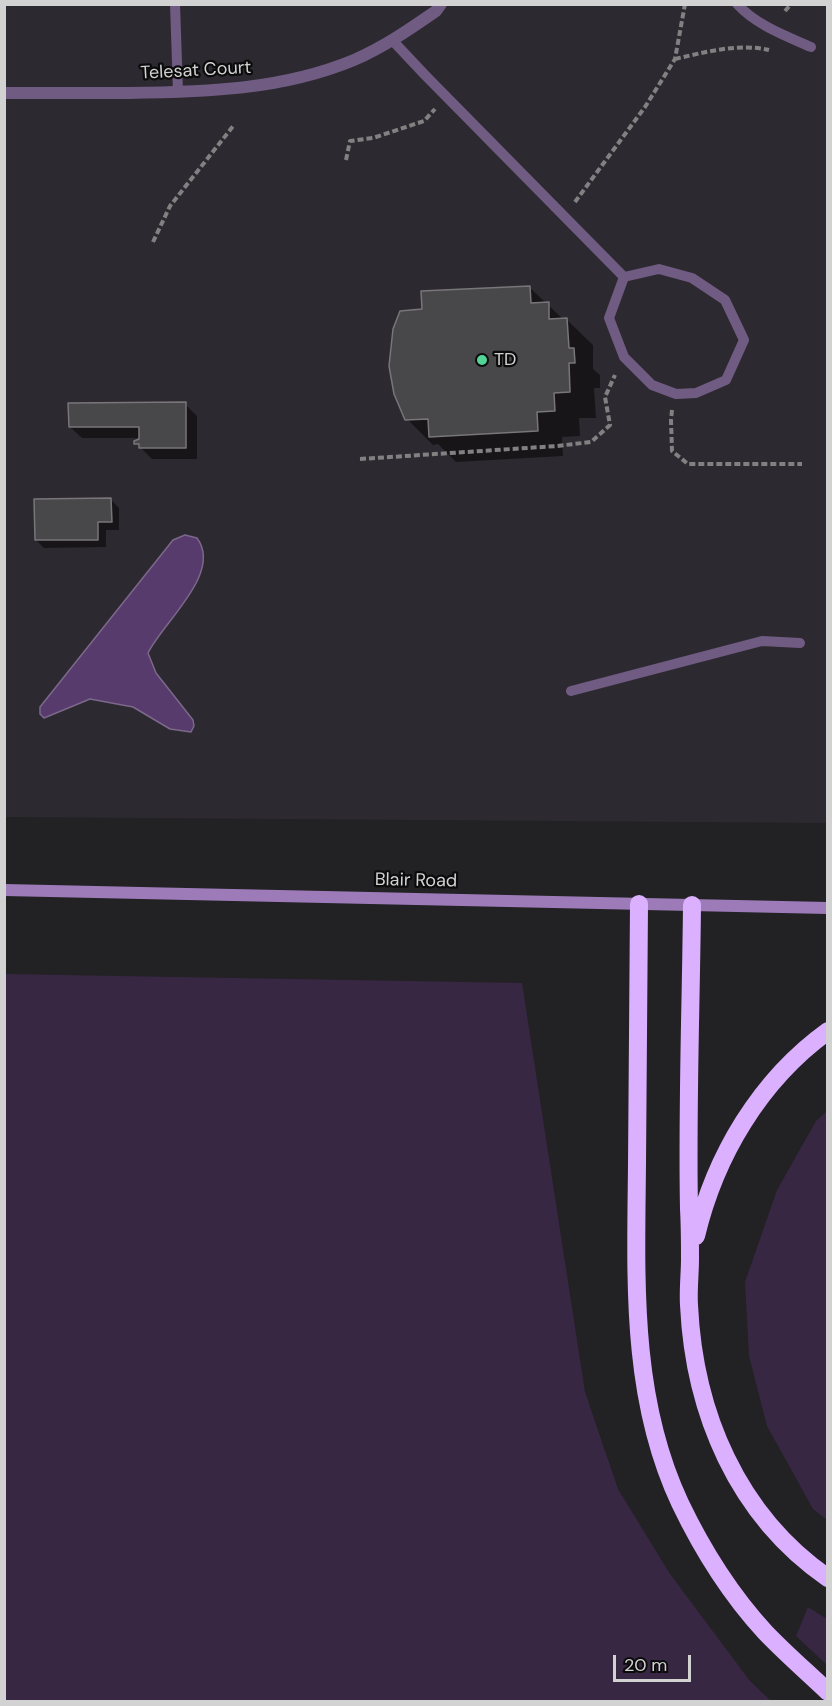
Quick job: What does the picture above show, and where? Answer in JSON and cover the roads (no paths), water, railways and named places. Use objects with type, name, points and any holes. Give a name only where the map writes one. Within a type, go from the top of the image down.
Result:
[{"type":"highway","points":[[639,904],[636,1273],[640,1350],[650,1415],[658,1447],[680,1504],[728,1584],[766,1632],[828,1692]]},
{"type":"highway","points":[[692,905],[688,1303],[696,1369],[702,1395],[723,1454],[739,1483],[759,1512],[799,1557],[828,1578]]},
{"type":"highway","points":[[690,1261],[702,1212],[720,1166],[736,1135],[759,1099],[780,1075],[799,1055],[828,1031]]},
{"type":"main road","name":"Blair Road","points":[[4,890],[828,908]]},
{"type":"street","name":"Telesat Court","points":[[4,93],[224,91],[295,78],[352,61],[393,41],[436,11],[441,4]]},
{"type":"lane","points":[[175,4],[178,92]]},
{"type":"lane","points":[[737,4],[744,12],[773,30],[811,47]]},
{"type":"lane","points":[[393,41],[624,277]]},
{"type":"lane","points":[[659,268],[692,278],[725,300],[744,340],[726,380],[696,393],[676,394],[652,385],[624,357],[609,318],[624,277],[659,268]]},
{"type":"lane","points":[[571,691],[762,641],[800,643]]},
{"type":"place","name":"TD","points":[[482,360]]}]
